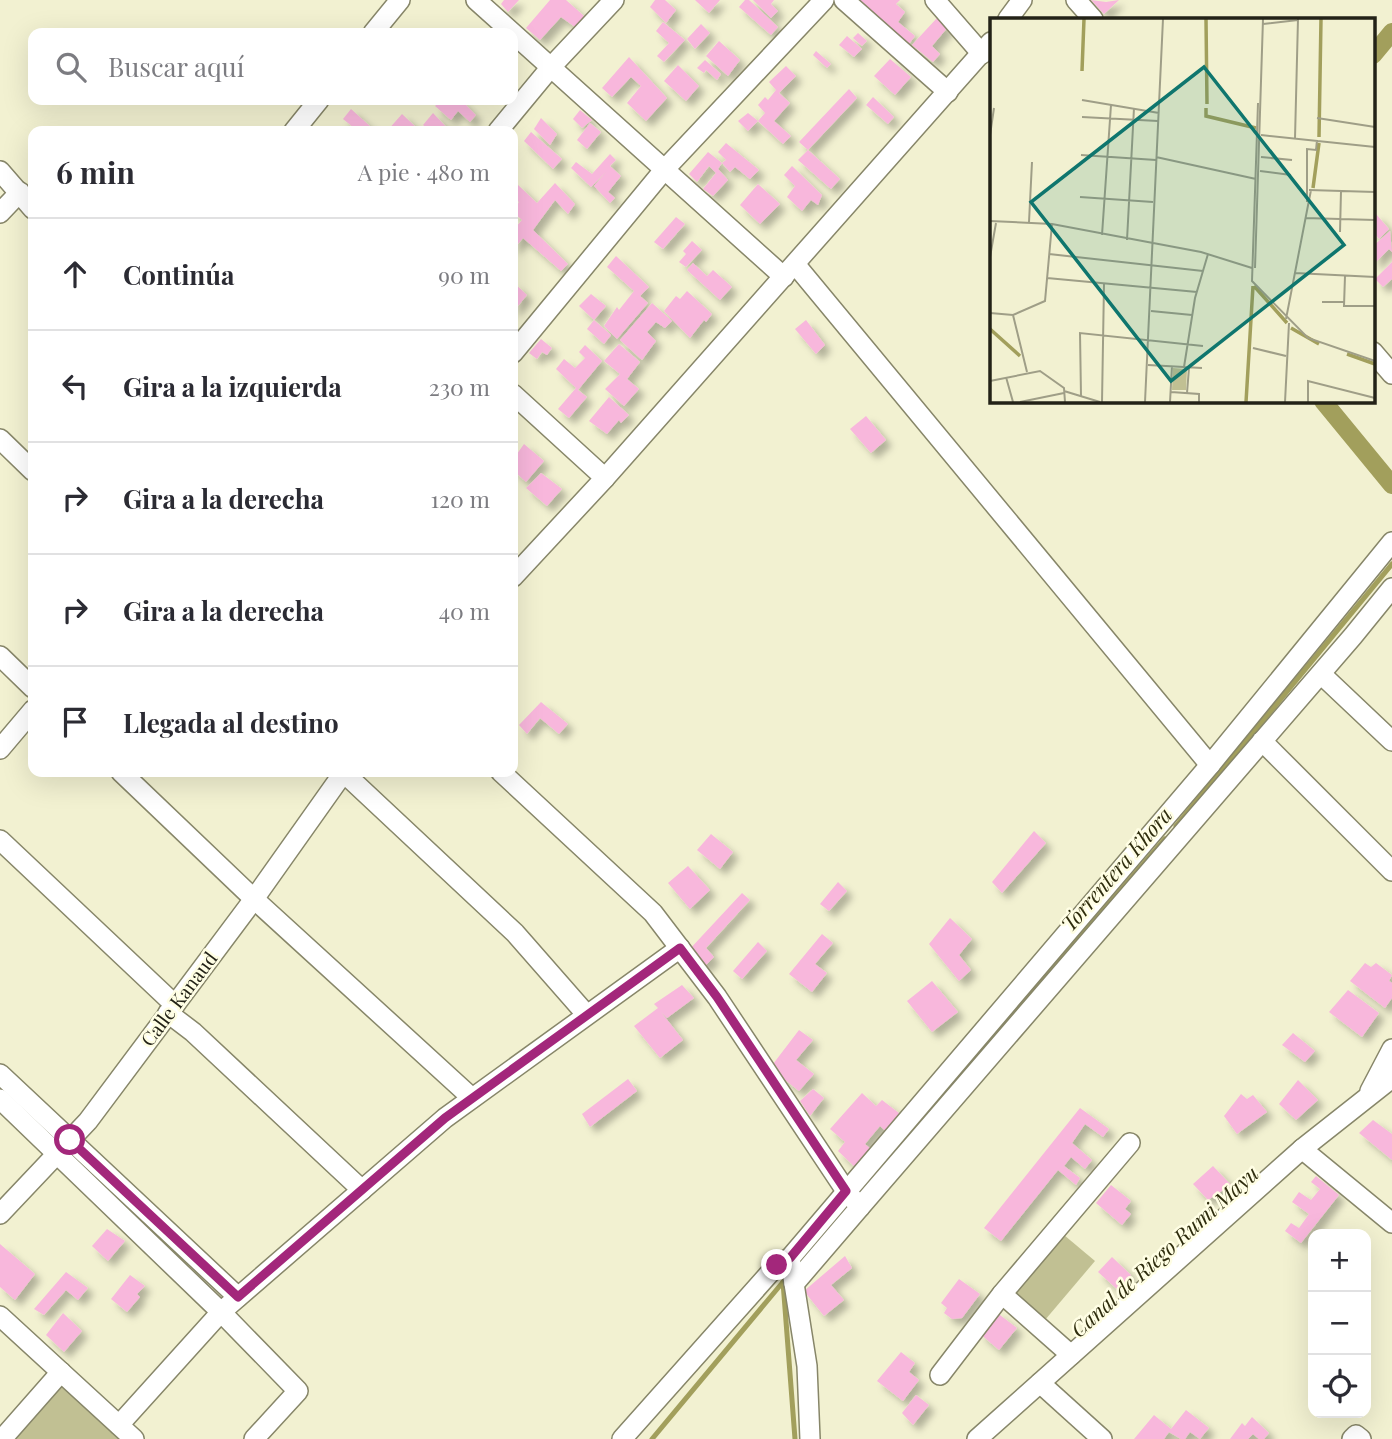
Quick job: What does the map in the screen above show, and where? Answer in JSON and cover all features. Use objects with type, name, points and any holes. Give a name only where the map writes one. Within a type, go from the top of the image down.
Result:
[{"type":"street","points":[[377,28],[400,0]]},
{"type":"street","points":[[476,0],[507,28]]},
{"type":"street","points":[[502,126],[551,67],[614,0]]},
{"type":"street","points":[[518,347],[664,170],[824,0]]},
{"type":"street","points":[[844,0],[948,92]]},
{"type":"street","points":[[518,572],[606,478],[987,48],[934,0]]},
{"type":"street","points":[[1009,18],[1022,0]]},
{"type":"street","points":[[1076,0],[1092,18]]},
{"type":"street","points":[[518,38],[664,170],[789,271],[1210,765]]},
{"type":"street","points":[[298,126],[315,105]]},
{"type":"street","points":[[0,171],[28,202]]},
{"type":"street","points":[[0,213],[20,192]]},
{"type":"street","points":[[1374,353],[1392,374]]},
{"type":"street","points":[[518,399],[606,478]]},
{"type":"street","points":[[0,439],[28,466]]},
{"type":"street","points":[[622,1439],[777,1265],[790,1258],[1210,765],[1392,542]]},
{"type":"street","points":[[794,1284],[1321,674],[1392,588]]},
{"type":"street","points":[[0,656],[28,674]]},
{"type":"street","points":[[1321,674],[1392,741]]},
{"type":"street","points":[[0,749],[28,716]]},
{"type":"street","points":[[1262,741],[1392,871]]},
{"type":"street","points":[[126,777],[254,899],[472,1098]]},
{"type":"street","name":"Calle Kanaud","points":[[0,1214],[88,1121],[254,899],[340,777]]},
{"type":"street","points":[[349,777],[514,933],[586,1014]]},
{"type":"street","points":[[506,777],[653,913],[717,997],[846,1191],[860,1207]]},
{"type":"street","points":[[0,840],[193,1032],[362,1190]]},
{"type":"street","points":[[119,1425],[221,1312],[445,1118],[680,948]]},
{"type":"street","points":[[1366,1100],[1392,1049]]},
{"type":"street","points":[[0,1074],[64,1147],[298,1391],[254,1439]]},
{"type":"street","points":[[977,1439],[1302,1149],[1392,1078]]},
{"type":"street","points":[[0,1099],[64,1147],[238,1297]]},
{"type":"street","points":[[940,1375],[1002,1294],[1130,1143]]},
{"type":"street","points":[[1302,1149],[1392,1223]]},
{"type":"street","points":[[790,1258],[807,1366],[810,1439]]},
{"type":"street","points":[[1002,1294],[1071,1355]]},
{"type":"street","points":[[0,1316],[135,1439]]},
{"type":"street","points":[[2,1439],[61,1372]]},
{"type":"street","points":[[1040,1383],[1102,1439]]},
{"type":"street","points":[[1352,1439],[1356,1435],[1361,1439]]},
{"type":"shaded area","points":[[1064,1235],[1095,1261],[1045,1320],[1014,1295]]},
{"type":"shaded area","points":[[62,1384],[122,1439],[13,1439]]},
{"type":"building","points":[[504,0],[519,0],[508,12],[501,4]]},
{"type":"building","points":[[550,0],[566,0],[584,16],[575,27],[561,17],[540,40],[526,28]]},
{"type":"building","points":[[655,0],[665,0],[676,10],[666,23],[650,7]]},
{"type":"building","points":[[695,0],[720,0],[709,13]]},
{"type":"building","points":[[745,0],[749,0],[778,27],[771,35],[739,7]]},
{"type":"building","points":[[753,0],[774,0],[771,4],[778,11],[771,18]]},
{"type":"building","points":[[858,0],[900,0],[896,4],[905,12],[898,22],[915,36],[909,44]]},
{"type":"building","points":[[1091,0],[1106,2],[1119,0],[1104,14]]},
{"type":"building","points":[[937,18],[948,27],[932,46],[940,54],[933,62],[912,45]]},
{"type":"building","points":[[663,22],[685,40],[664,62],[657,56],[669,43],[656,31]]},
{"type":"building","points":[[701,24],[710,33],[695,49],[687,39]]},
{"type":"building","points":[[858,33],[867,41],[862,46],[853,38]]},
{"type":"building","points":[[847,36],[862,49],[854,57],[839,45]]},
{"type":"building","points":[[719,41],[740,60],[728,76],[706,56]]},
{"type":"building","points":[[816,51],[831,64],[827,68],[813,55]]},
{"type":"building","points":[[629,57],[667,98],[646,121],[627,103],[641,86],[631,77],[612,97],[602,88]]},
{"type":"building","points":[[890,59],[911,77],[895,95],[874,76]]},
{"type":"building","points":[[705,60],[721,74],[717,80],[706,70],[704,73],[697,68]]},
{"type":"building","points":[[678,65],[699,86],[686,101],[664,81]]},
{"type":"building","points":[[786,66],[796,76],[779,93],[790,103],[774,121],[791,136],[783,144],[758,121],[765,113],[758,105],[765,97],[768,100],[776,90],[769,82]]},
{"type":"building","points":[[849,89],[857,98],[808,150],[799,142]]},
{"type":"building","points":[[873,97],[894,117],[888,124],[866,105]]},
{"type":"building","points":[[466,105],[476,115],[470,122],[458,111],[451,120],[435,106]]},
{"type":"building","points":[[351,109],[370,126],[352,126],[343,119]]},
{"type":"building","points":[[580,110],[592,120],[582,128],[573,119]]},
{"type":"building","points":[[433,113],[445,126],[424,126]]},
{"type":"building","points":[[748,113],[758,121],[748,131],[738,121]]},
{"type":"building","points":[[402,114],[415,126],[391,126]]},
{"type":"building","points":[[541,118],[557,134],[550,145],[534,129]]},
{"type":"building","points":[[590,123],[601,132],[587,149],[577,140]]},
{"type":"building","points":[[531,132],[562,159],[553,169],[524,141]]},
{"type":"building","points":[[726,143],[759,170],[750,179],[735,167],[730,172],[722,163],[726,160],[718,152]]},
{"type":"building","points":[[808,150],[840,179],[831,189],[798,160]]},
{"type":"building","points":[[708,152],[722,163],[718,169],[728,180],[713,196],[703,189],[716,173],[709,166],[697,182],[689,174]]},
{"type":"building","points":[[610,154],[616,160],[610,166],[621,176],[608,192],[615,198],[610,203],[594,186],[606,172],[591,187],[571,168],[576,162],[592,174]]},
{"type":"building","points":[[792,166],[822,195],[818,205],[811,200],[802,211],[787,197],[795,186],[784,175]]},
{"type":"building","points":[[555,183],[575,204],[568,214],[555,200],[533,230],[568,264],[561,271],[523,238],[518,244],[518,224],[522,220],[518,216],[518,185],[537,203]]},
{"type":"building","points":[[758,184],[780,204],[760,224],[740,205]]},
{"type":"building","points":[[1376,214],[1389,229],[1379,239],[1374,236]]},
{"type":"building","points":[[676,217],[685,224],[663,249],[654,242]]},
{"type":"building","points":[[1390,231],[1392,252],[1389,249],[1374,264],[1374,245]]},
{"type":"building","points":[[692,241],[702,250],[686,267],[679,262],[686,254],[683,251]]},
{"type":"building","points":[[616,256],[649,287],[640,296],[648,303],[617,339],[604,326],[617,307],[619,310],[634,291],[607,267]]},
{"type":"building","points":[[1392,262],[1392,279],[1383,287],[1375,279]]},
{"type":"building","points":[[693,263],[707,276],[713,270],[732,287],[720,300],[687,270]]},
{"type":"building","points":[[518,287],[527,295],[518,306]]},
{"type":"building","points":[[687,291],[712,314],[690,338],[664,311],[676,296],[680,299]]},
{"type":"building","points":[[591,294],[606,306],[594,320],[579,306]]},
{"type":"building","points":[[652,303],[672,321],[665,328],[656,322],[647,332],[656,341],[642,360],[620,340]]},
{"type":"building","points":[[594,320],[611,335],[604,344],[587,329]]},
{"type":"building","points":[[806,320],[825,345],[816,354],[795,329]]},
{"type":"building","points":[[541,339],[552,348],[547,355],[542,352],[537,359],[529,353]]},
{"type":"building","points":[[619,344],[640,362],[627,379],[639,389],[624,406],[605,389],[620,374],[604,361]]},
{"type":"building","points":[[585,345],[602,361],[578,390],[587,397],[569,418],[558,409],[576,388],[556,369],[564,359],[575,368],[585,358],[579,352]]},
{"type":"building","points":[[609,397],[629,415],[621,423],[619,420],[607,434],[589,421]]},
{"type":"building","points":[[866,416],[886,440],[871,453],[850,429]]},
{"type":"building","points":[[524,444],[544,461],[526,482],[518,475],[518,452]]},
{"type":"building","points":[[541,473],[562,489],[547,506],[526,488]]},
{"type":"building","points":[[541,702],[568,724],[559,734],[540,718],[527,734],[519,725]]},
{"type":"building","points":[[1034,831],[1046,843],[1002,893],[992,882]]},
{"type":"building","points":[[711,834],[733,852],[720,869],[697,850]]},
{"type":"building","points":[[688,866],[710,890],[690,909],[668,883]]},
{"type":"building","points":[[838,882],[847,891],[829,911],[820,904]]},
{"type":"building","points":[[742,893],[750,900],[706,948],[714,957],[703,968],[688,951]]},
{"type":"building","points":[[950,918],[972,939],[959,955],[971,970],[959,981],[929,944]]},
{"type":"building","points":[[822,934],[833,943],[815,964],[827,973],[812,992],[789,974]]},
{"type":"building","points":[[758,942],[767,951],[742,979],[733,971]]},
{"type":"building","points":[[1365,963],[1371,967],[1376,963],[1392,975],[1389,981],[1392,983],[1392,998],[1385,1008],[1350,981]]},
{"type":"building","points":[[932,981],[958,1012],[932,1032],[907,1001]]},
{"type":"building","points":[[682,985],[694,998],[667,1018],[661,1012],[683,1040],[660,1058],[634,1026],[658,1008],[654,1004]]},
{"type":"building","points":[[1348,990],[1379,1013],[1362,1037],[1329,1012]]},
{"type":"building","points":[[799,1030],[813,1040],[796,1060],[814,1074],[799,1091],[770,1068]]},
{"type":"building","points":[[1293,1033],[1315,1051],[1305,1062],[1282,1045]]},
{"type":"building","points":[[628,1079],[637,1091],[590,1127],[582,1114]]},
{"type":"building","points":[[1298,1080],[1318,1100],[1296,1120],[1279,1104]]},
{"type":"building","points":[[813,1089],[824,1098],[810,1116],[800,1101]]},
{"type":"building","points":[[862,1093],[876,1106],[882,1100],[908,1120],[893,1138],[880,1126],[865,1144],[874,1152],[858,1170],[838,1151],[845,1142],[830,1129]]},
{"type":"building","points":[[1241,1094],[1247,1099],[1253,1095],[1267,1112],[1237,1134],[1224,1116]]},
{"type":"building","points":[[1080,1108],[1109,1129],[1103,1137],[1085,1124],[1072,1143],[1092,1160],[1085,1169],[1071,1157],[1064,1166],[1080,1178],[1076,1185],[1058,1170],[1001,1241],[984,1228]]},
{"type":"building","points":[[1373,1120],[1392,1134],[1392,1160],[1359,1133]]},
{"type":"building","points":[[1213,1166],[1231,1185],[1208,1200],[1193,1184]]},
{"type":"building","points":[[1316,1176],[1339,1195],[1312,1229],[1308,1229],[1308,1234],[1301,1243],[1285,1231],[1291,1223],[1299,1228],[1309,1214],[1292,1202],[1299,1192],[1311,1200],[1320,1189],[1311,1182]]},
{"type":"building","points":[[1111,1185],[1131,1201],[1125,1209],[1131,1214],[1122,1225],[1096,1203]]},
{"type":"building","points":[[107,1229],[125,1241],[108,1261],[92,1246]]},
{"type":"building","points":[[0,1244],[35,1274],[15,1300],[0,1287]]},
{"type":"building","points":[[845,1256],[852,1268],[831,1285],[844,1300],[824,1316],[804,1291]]},
{"type":"building","points":[[1112,1257],[1131,1275],[1118,1290],[1098,1272]]},
{"type":"building","points":[[66,1272],[88,1288],[78,1300],[66,1290],[44,1315],[34,1309]]},
{"type":"building","points":[[130,1275],[145,1286],[137,1294],[140,1297],[127,1312],[111,1299]]},
{"type":"building","points":[[959,1279],[980,1294],[962,1318],[952,1319],[944,1313],[947,1308],[941,1303]]},
{"type":"building","points":[[996,1312],[1017,1328],[999,1350],[979,1333]]},
{"type":"building","points":[[63,1313],[82,1331],[64,1352],[46,1335]]},
{"type":"building","points":[[901,1352],[915,1363],[909,1372],[919,1380],[903,1401],[877,1381]]},
{"type":"building","points":[[916,1395],[929,1405],[913,1425],[902,1413]]},
{"type":"building","points":[[1186,1410],[1209,1428],[1200,1439],[1190,1432],[1185,1439],[1181,1439],[1169,1432],[1164,1439],[1134,1439],[1154,1415],[1171,1429]]},
{"type":"building","points":[[1252,1417],[1269,1433],[1264,1439],[1253,1434],[1248,1439],[1230,1439],[1242,1423],[1245,1426]]},
{"type":"waterway","points":[[1374,54],[1392,32]]},
{"type":"waterway","points":[[1324,402],[1392,485]]},
{"type":"waterway","name":"Torrentera Khora","points":[[1176,826],[1392,564]]},
{"type":"waterway","name":"Torrentera Khora","points":[[949,1089],[1165,839]]},
{"type":"waterway","name":"Torrentera Khora","points":[[783,1282],[795,1439]]},
{"type":"waterway","points":[[652,1439],[783,1282]]},
{"type":"route","points":[[70,1140],[238,1297],[445,1118],[680,948],[717,997],[846,1191],[790,1258],[777,1265]]},
{"type":"water label","name":"Canal de Riego Rumi Mayu","points":[[1165,1252]]}]
